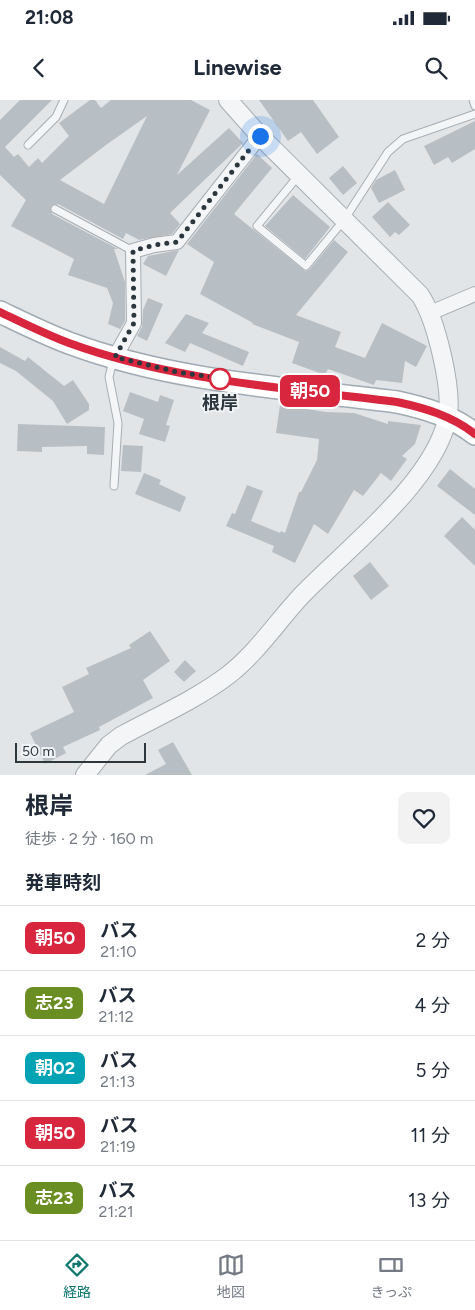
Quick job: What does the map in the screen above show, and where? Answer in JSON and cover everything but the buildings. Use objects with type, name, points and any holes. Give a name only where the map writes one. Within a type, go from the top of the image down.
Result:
[{"type":"main road","points":[[0,312],[56,338],[115,357],[197,376],[397,402],[425,408],[448,418],[475,434]]},
{"type":"street","points":[[85,775],[108,745],[217,683],[256,649],[302,594],[331,564],[377,523],[400,498],[434,452],[448,418],[444,366],[430,313],[420,295],[260,136],[228,100]]},
{"type":"street","points":[[115,357],[134,323],[133,251],[154,245],[177,242],[260,136]]},
{"type":"street","points":[[430,313],[475,294]]},
{"type":"lane","points":[[28,145],[56,117],[64,100]]},
{"type":"lane","points":[[473,100],[475,106]]},
{"type":"lane","points":[[299,175],[257,226],[306,266],[344,220],[388,152],[403,139],[475,114]]},
{"type":"lane","points":[[55,209],[133,251]]},
{"type":"lane","points":[[114,486],[118,423],[110,377],[115,357]]},
{"type":"bus line","name":"朝50","points":[[0,312],[71,344],[157,368],[197,376],[397,402],[425,408],[448,418],[475,434]]},
{"type":"place","name":"根岸","points":[[220,379]]},
{"type":"route","points":[[220,379],[224,379],[157,368],[115,357],[134,323],[133,251],[154,245],[177,242],[225,178],[260,136]]}]
